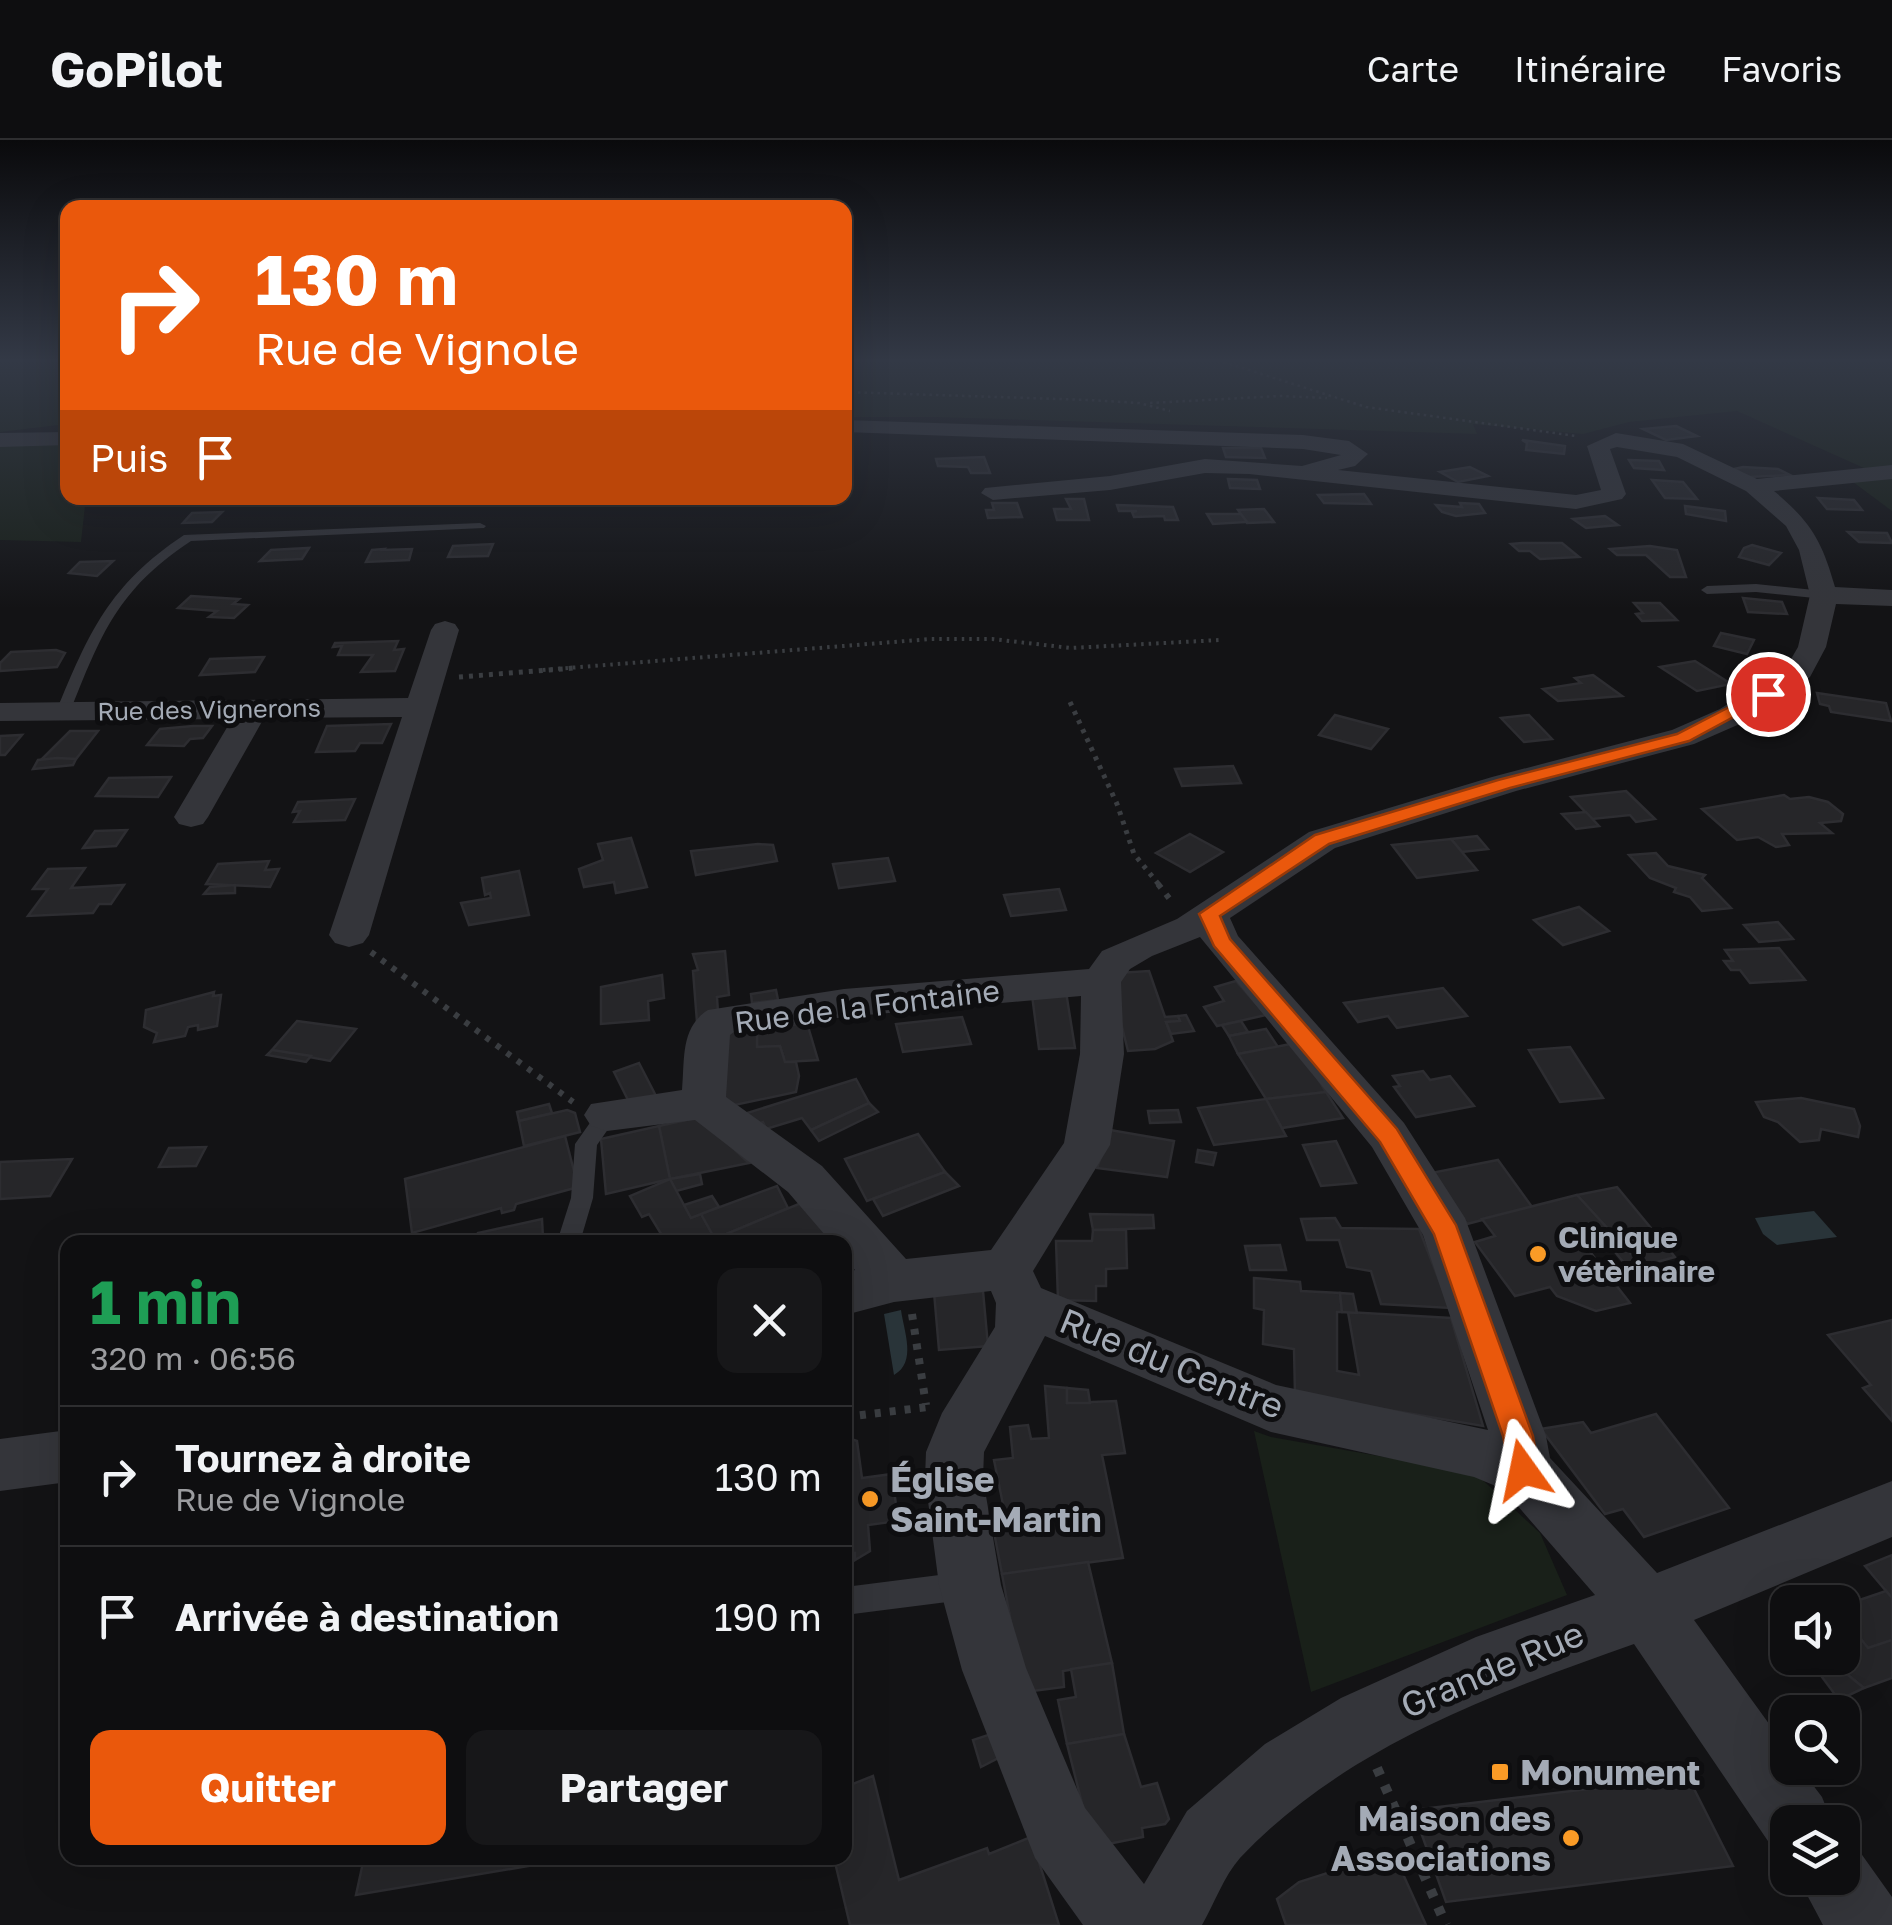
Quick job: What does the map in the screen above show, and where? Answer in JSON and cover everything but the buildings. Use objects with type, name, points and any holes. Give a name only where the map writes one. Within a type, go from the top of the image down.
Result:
[{"type":"street","points":[[1296,472],[1347,461],[1357,454],[1341,446],[1298,443]]},
{"type":"street","points":[[993,494],[1110,484],[1205,466],[1576,502],[1614,494],[1598,446],[1602,443]]},
{"type":"street","points":[[1132,1925],[1099,1888],[1060,1833],[994,1670],[970,1585],[954,1478],[955,1452],[962,1431],[1024,1322],[1014,1286],[1035,1230],[1087,1145],[1102,1054],[1101,981],[1116,960],[1138,946],[1200,921],[1322,840],[1504,784],[1683,737],[1731,716],[1799,671],[1812,646],[1824,594],[1812,550],[1796,522],[1754,486],[1683,450],[1632,443]]},
{"type":"street","points":[[1754,486],[1892,472]]},
{"type":"street","points":[[1824,594],[1892,598]]},
{"type":"street","points":[[349,935],[445,630]]},
{"type":"street","name":"Rue des Vignerons","points":[[0,712],[254,708],[423,693]]},
{"type":"street","points":[[191,816],[254,708]]},
{"type":"street","points":[[1200,921],[1388,1136],[1447,1232],[1518,1436],[1523,1470]]},
{"type":"street","name":"Rue de la Fontaine","points":[[703,1103],[708,1029],[724,1020],[844,1004],[1101,981]]},
{"type":"street","points":[[607,1116],[703,1103],[804,1179],[838,1235]]},
{"type":"street","points":[[852,1259],[869,1287]]},
{"type":"street","name":"Rue du Centre","points":[[869,1287],[1014,1286],[1272,1408],[1478,1452],[1523,1470],[1647,1608],[1785,1805]]},
{"type":"street","points":[[0,1465],[60,1457]]},
{"type":"street","name":"Grande Rue","points":[[1162,1925],[1212,1836],[1289,1768],[1359,1726],[1498,1660],[1647,1608],[1892,1510]]},
{"type":"street","points":[[1846,1895],[1866,1925]]},
{"type":"lane","points":[[64,712],[100,622],[150,561],[188,538],[480,526]]},
{"type":"lane","points":[[1707,590],[1756,588],[1824,594]]},
{"type":"lane","points":[[570,1235],[582,1198],[586,1144],[607,1116]]},
{"type":"lane","points":[[852,1600],[970,1585]]},
{"type":"path","points":[[423,693],[932,639],[992,639],[1070,648],[1220,640]]},
{"type":"path","points":[[1070,702],[1117,804],[1134,854],[1200,921]]},
{"type":"path","points":[[349,935],[564,1099],[607,1116]]},
{"type":"path","points":[[852,1417],[926,1406],[910,1303],[869,1287]]},
{"type":"path","points":[[1359,1726],[1446,1925]]},
{"type":"shaded area","points":[[60,443],[60,505],[86,505],[81,542],[0,540],[0,445]]},
{"type":"shaded area","points":[[1809,443],[1892,443],[1892,511],[1853,482],[1884,477]]},
{"type":"shaded area","points":[[1814,1211],[1837,1237],[1777,1245],[1763,1234],[1755,1218]]},
{"type":"shaded area","points":[[901,1310],[907,1355],[894,1375],[884,1314]]},
{"type":"shaded area","points":[[1254,1431],[1475,1473],[1540,1533],[1567,1595],[1311,1692]]},
{"type":"place","name":"Clinique vétèrinaire","points":[[1538,1254]]},
{"type":"place","name":"Église Saint-Martin","points":[[870,1499]]},
{"type":"place","name":"Monument","points":[[1500,1772]]},
{"type":"place","name":"Maison des Associations","points":[[1571,1838]]},
{"type":"route","points":[[1523,1470],[1518,1436],[1447,1232],[1388,1136],[1221,941],[1209,914],[1322,840],[1504,784],[1683,737],[1768,694]]}]
